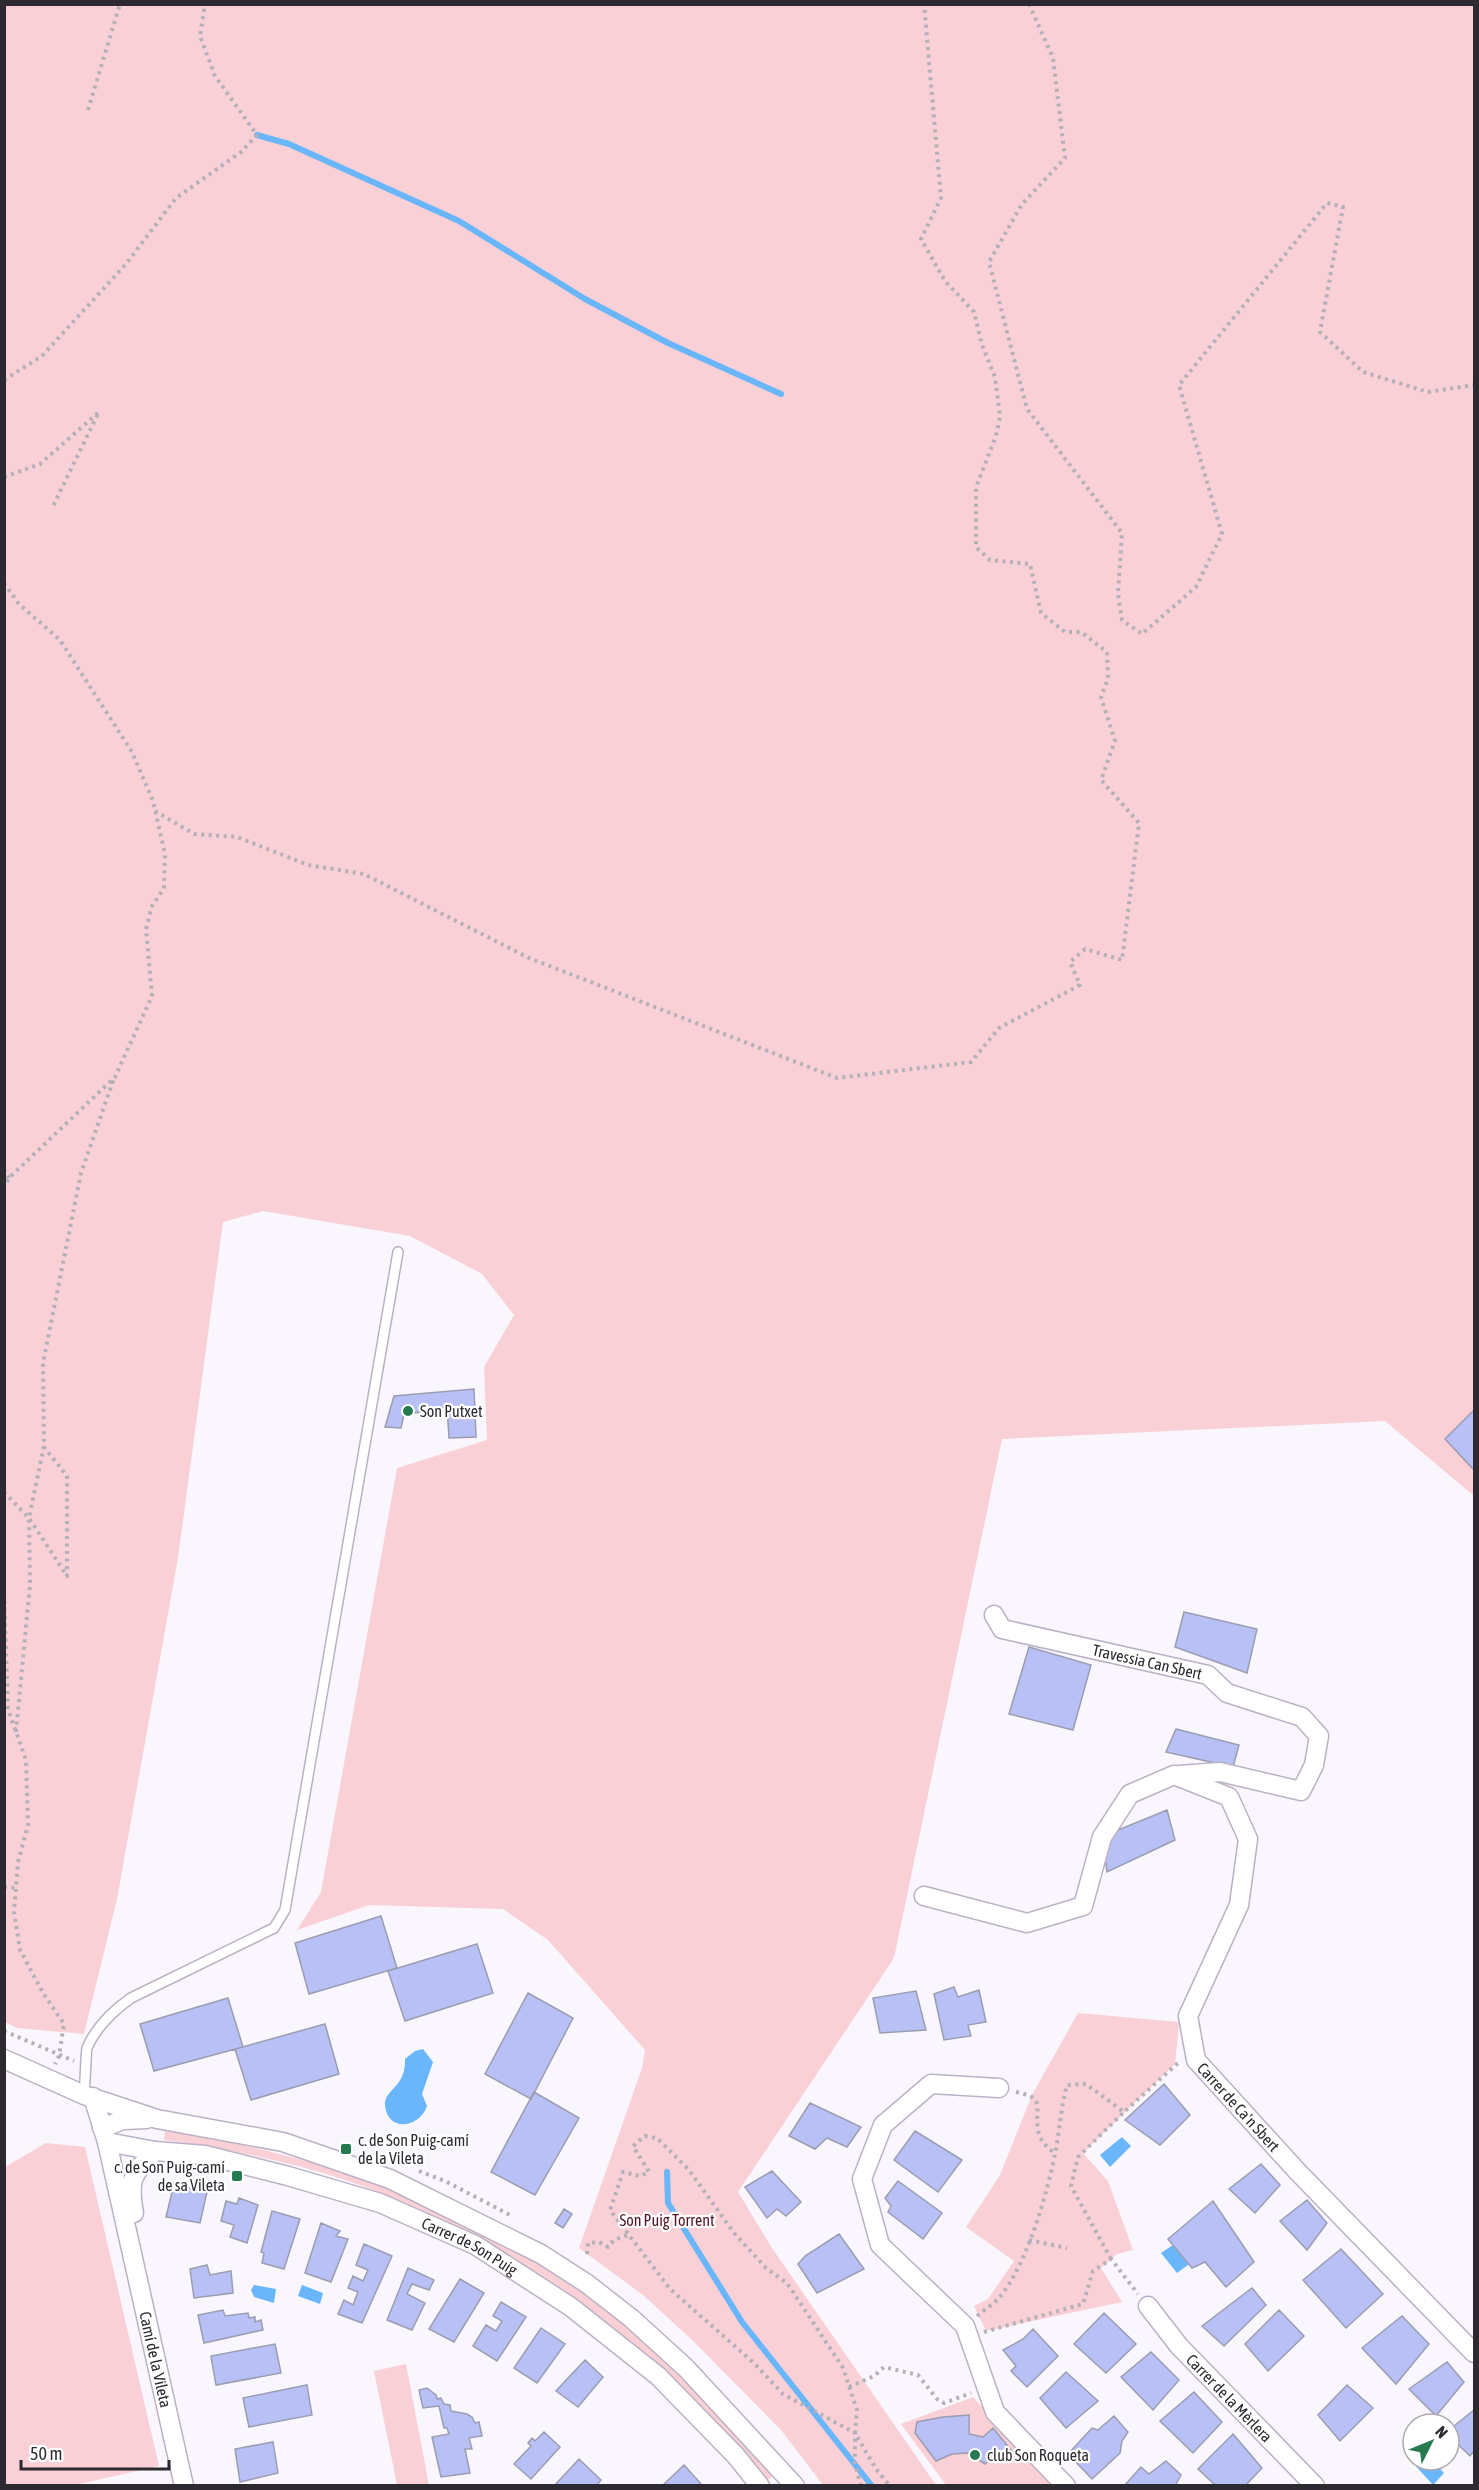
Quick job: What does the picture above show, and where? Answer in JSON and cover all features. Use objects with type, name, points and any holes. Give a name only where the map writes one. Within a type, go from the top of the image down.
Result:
[{"type":"street","name":"Travessia Can Sbert","points":[[994,1615],[1002,1629],[1208,1675],[1227,1693],[1302,1717],[1319,1736],[1314,1765],[1301,1791],[1220,1772],[1174,1775]]},
{"type":"street","points":[[924,1896],[1027,1923],[1083,1906],[1102,1837],[1131,1794],[1174,1775]]},
{"type":"street","name":"Carrer de Ca'n Sbert","points":[[1174,1775],[1228,1797],[1248,1839],[1239,1905],[1188,2016],[1196,2060],[1297,2171],[1474,2353]]},
{"type":"street","points":[[5,2059],[89,2096]]},
{"type":"street","points":[[999,2088],[931,2084],[883,2125],[862,2179],[880,2245],[967,2332],[995,2412],[1066,2486]]},
{"type":"street","name":"Carrer de Son Puig","points":[[89,2096],[158,2119],[283,2142],[390,2179],[541,2254],[586,2283],[631,2318],[686,2368],[795,2486]]},
{"type":"street","name":"Camí de la Vileta","points":[[89,2096],[105,2135],[184,2486]]},
{"type":"street","name":"Carrer de Son Puig","points":[[105,2135],[123,2120],[158,2119]]},
{"type":"street","name":"Carrer de Son Puig","points":[[105,2135],[155,2151],[205,2155],[380,2203],[475,2245],[563,2301],[658,2376],[736,2456],[756,2484]]},
{"type":"street","name":"Camí de la Vileta","points":[[128,2234],[135,2216],[131,2183],[138,2168],[155,2151]]},
{"type":"street","name":"Carrer de la Mèrlera","points":[[1148,2306],[1179,2346],[1315,2486]]},
{"type":"lane","points":[[89,2096],[86,2049],[112,2012],[131,1998],[274,1928],[285,1910],[296,1835],[398,1252]]},
{"type":"path","points":[[88,110],[120,4]]},
{"type":"path","points":[[4,380],[42,356],[126,264],[176,198],[242,152],[257,135],[215,76],[200,36],[205,4]]},
{"type":"path","points":[[155,811],[194,834],[237,837],[308,865],[364,874],[529,958],[837,1078],[971,1062],[999,1028],[1080,985],[1070,962],[1085,949],[1122,960],[1139,823],[1101,780],[1115,741],[1101,697],[1108,679],[1107,652],[1081,632],[1065,632],[1041,613],[1030,564],[990,560],[976,547],[976,487],[996,436],[1000,417],[994,377],[982,345],[974,312],[945,282],[921,239],[941,198],[924,4]]},
{"type":"path","points":[[1029,4],[1053,58],[1065,158],[1022,204],[989,262],[1027,409],[1122,533],[1118,594],[1122,620],[1142,634],[1196,587],[1222,534],[1179,385],[1327,203],[1343,207],[1320,332],[1363,372],[1428,392],[1474,385]]},
{"type":"path","points":[[4,477],[40,464],[99,412],[53,506]]},
{"type":"path","points":[[4,583],[19,604],[60,640],[132,752],[153,801],[165,854],[164,888],[152,906],[146,930],[152,996],[115,1077],[81,1173],[43,1363],[44,1446],[29,1518],[30,1585],[16,1732]]},
{"type":"path","points":[[4,1187],[9,1178],[115,1077]]},
{"type":"path","points":[[4,1169],[9,1178]]},
{"type":"path","points":[[4,1492],[29,1518],[67,1576],[67,1476],[44,1446]]},
{"type":"path","points":[[4,1586],[8,1709],[26,1760],[28,1826],[18,1862],[14,1912],[20,1950],[64,2024],[59,2056],[48,2078]]},
{"type":"path","points":[[4,1887],[16,1887]]},
{"type":"path","points":[[4,2031],[59,2056],[87,2065]]},
{"type":"path","points":[[1148,2306],[1111,2259],[1071,2186],[1078,2157],[1175,2064]]},
{"type":"path","points":[[967,2332],[999,2298],[1023,2258],[1044,2200],[1067,2085],[1086,2084],[1124,2112]]},
{"type":"path","points":[[1031,2095],[1036,2100],[1039,2116],[1038,2130],[1042,2142],[1055,2154]]},
{"type":"path","points":[[861,2486],[855,2463],[855,2433],[857,2410],[843,2368],[787,2283],[766,2268],[734,2233],[689,2170],[657,2138],[645,2136],[633,2146],[649,2172],[640,2176],[623,2172],[610,2210],[670,2289],[755,2364],[783,2394],[855,2433],[876,2469],[890,2486]]},
{"type":"path","points":[[587,2254],[588,2243],[599,2242],[608,2247],[614,2240],[628,2235]]},
{"type":"path","points":[[1029,2240],[1067,2248]]},
{"type":"path","points":[[967,2332],[1083,2304],[1094,2271],[1111,2259]]},
{"type":"path","points":[[849,2387],[874,2376],[884,2367],[918,2375],[937,2399],[944,2403],[986,2387]]},
{"type":"green space","name":"Son Puig Torrent","points":[[5,5],[1474,5],[1474,1496],[1385,1421],[1002,1439],[894,1958],[738,2192],[772,2248],[936,2485],[823,2485],[781,2430],[692,2340],[643,2295],[579,2248],[642,2068],[645,2050],[548,1940],[503,1909],[369,1905],[297,1930],[321,1892],[397,1468],[487,1440],[484,1367],[514,1315],[482,1274],[410,1236],[263,1211],[223,1222],[178,1558],[117,1899],[84,2034],[17,2028],[5,2022]]},
{"type":"green space","points":[[1078,2013],[1179,2022],[1175,2064],[1083,2153],[1108,2181],[1133,2250],[1117,2254],[1101,2268],[1122,2302],[986,2331],[974,2306],[988,2299],[1014,2261],[966,2227],[1000,2175],[1032,2095]]},
{"type":"green space","points":[[165,2131],[286,2156],[345,2173],[404,2195],[460,2220],[515,2249],[567,2282],[638,2337],[698,2394],[775,2475],[767,2480],[720,2426],[669,2375],[614,2328],[555,2285],[493,2246],[429,2213],[362,2186],[278,2161],[164,2140]]},
{"type":"green space","points":[[46,2143],[85,2147],[159,2466],[75,2485],[5,2485],[5,2167]]},
{"type":"green space","points":[[406,2364],[429,2485],[397,2485],[374,2371]]},
{"type":"green space","name":"club Son Roqueta","points":[[973,2397],[1054,2485],[946,2485],[901,2424]]},
{"type":"water","points":[[423,2049],[433,2062],[422,2094],[427,2106],[423,2114],[411,2123],[397,2123],[387,2114],[386,2100],[402,2076],[405,2059],[415,2051]]},
{"type":"water","points":[[1122,2137],[1131,2146],[1110,2167],[1100,2155]]},
{"type":"water","points":[[1173,2245],[1189,2264],[1177,2273],[1161,2253]]},
{"type":"water","points":[[254,2285],[276,2289],[274,2303],[254,2297],[251,2290]]},
{"type":"water","points":[[302,2285],[323,2293],[320,2304],[298,2296]]},
{"type":"water","points":[[1421,2472],[1444,2473],[1433,2485]]},
{"type":"building","name":"Son Putxet","points":[[474,1389],[476,1437],[449,1438],[447,1407],[404,1415],[401,1428],[385,1427],[394,1396]]},
{"type":"building","points":[[1474,1410],[1474,1470],[1445,1439]]},
{"type":"building","points":[[1184,1612],[1257,1629],[1247,1673],[1175,1647]]},
{"type":"building","points":[[1029,1647],[1091,1665],[1073,1730],[1009,1714]]},
{"type":"building","points":[[1176,1729],[1239,1745],[1233,1767],[1166,1752]]},
{"type":"building","points":[[1167,1810],[1175,1840],[1107,1872],[1104,1851],[1113,1832]]},
{"type":"building","points":[[381,1916],[397,1968],[309,1994],[295,1943]]},
{"type":"building","points":[[477,1944],[493,1993],[405,2021],[388,1971]]},
{"type":"building","points":[[954,1987],[958,1997],[979,1990],[986,2022],[968,2025],[971,2036],[944,2040],[934,1994]]},
{"type":"building","points":[[916,1991],[926,2030],[880,2033],[873,1998]]},
{"type":"building","points":[[528,1993],[573,2018],[531,2099],[485,2074]]},
{"type":"building","points":[[228,1998],[243,2047],[154,2071],[140,2024]]},
{"type":"building","points":[[325,2024],[339,2074],[251,2100],[235,2049]]},
{"type":"building","points":[[1164,2084],[1190,2115],[1160,2145],[1125,2120]]},
{"type":"building","points":[[534,2092],[579,2118],[535,2195],[491,2172]]},
{"type":"building","points":[[810,2103],[861,2127],[847,2147],[827,2138],[815,2149],[789,2136]]},
{"type":"building","points":[[915,2131],[962,2160],[938,2192],[894,2160]]},
{"type":"building","points":[[1261,2164],[1280,2185],[1255,2213],[1229,2189]]},
{"type":"building","points":[[772,2171],[801,2202],[786,2216],[777,2209],[767,2218],[745,2187]]},
{"type":"building","points":[[898,2181],[942,2213],[923,2239],[888,2212],[891,2206],[885,2198]]},
{"type":"building","points":[[174,2184],[207,2192],[200,2223],[166,2217]]},
{"type":"building","points":[[239,2198],[258,2205],[247,2243],[230,2237],[234,2225],[221,2221],[226,2201],[237,2204]]},
{"type":"building","points":[[1307,2200],[1327,2223],[1307,2250],[1280,2221]]},
{"type":"building","points":[[1213,2201],[1254,2262],[1226,2287],[1205,2262],[1192,2268],[1168,2239]]},
{"type":"building","points":[[564,2209],[572,2214],[563,2228],[555,2223]]},
{"type":"building","points":[[272,2211],[300,2219],[284,2269],[262,2263],[264,2253],[261,2252]]},
{"type":"building","points":[[321,2223],[340,2231],[336,2236],[348,2239],[331,2282],[305,2273]]},
{"type":"building","points":[[839,2234],[864,2269],[817,2293],[798,2264],[805,2256]]},
{"type":"building","points":[[364,2244],[392,2256],[362,2323],[338,2314],[344,2300],[353,2305],[358,2292],[348,2288],[353,2276],[363,2281],[368,2270],[356,2265]]},
{"type":"building","points":[[1341,2249],[1383,2294],[1346,2328],[1303,2280]]},
{"type":"building","points":[[207,2265],[210,2275],[231,2271],[233,2293],[194,2298],[190,2269]]},
{"type":"building","points":[[408,2268],[434,2280],[429,2290],[412,2284],[407,2294],[425,2303],[412,2330],[387,2320]]},
{"type":"building","points":[[460,2279],[484,2293],[454,2342],[429,2329]]},
{"type":"building","points":[[1252,2288],[1266,2305],[1224,2346],[1202,2326]]},
{"type":"building","points":[[501,2302],[526,2317],[497,2361],[473,2346],[486,2325],[496,2331],[502,2321],[493,2316]]},
{"type":"building","points":[[223,2310],[225,2316],[248,2313],[249,2318],[255,2317],[255,2322],[261,2320],[263,2330],[204,2343],[198,2315]]},
{"type":"building","points":[[1279,2310],[1304,2336],[1268,2371],[1245,2344]]},
{"type":"building","points":[[1104,2313],[1136,2344],[1106,2373],[1074,2344]]},
{"type":"building","points":[[1402,2316],[1429,2344],[1396,2384],[1362,2348]]},
{"type":"building","points":[[541,2328],[565,2344],[537,2383],[514,2368]]},
{"type":"building","points":[[1033,2329],[1058,2356],[1027,2387],[1011,2371],[1016,2366],[1003,2350],[1023,2339]]},
{"type":"building","points":[[275,2344],[281,2373],[216,2385],[211,2356]]},
{"type":"building","points":[[1151,2352],[1179,2380],[1153,2410],[1121,2377]]},
{"type":"building","points":[[585,2360],[603,2377],[578,2407],[556,2391]]},
{"type":"building","points":[[1447,2362],[1464,2382],[1439,2412],[1432,2412],[1409,2389]]},
{"type":"building","points":[[1066,2372],[1098,2401],[1066,2428],[1040,2398]]},
{"type":"building","points":[[307,2385],[312,2415],[249,2427],[243,2398]]},
{"type":"building","points":[[1347,2385],[1373,2408],[1340,2441],[1318,2415]]},
{"type":"building","points":[[427,2388],[436,2395],[437,2399],[441,2398],[444,2404],[450,2405],[451,2411],[467,2414],[475,2423],[479,2422],[482,2436],[469,2438],[472,2449],[465,2449],[470,2473],[441,2477],[432,2437],[449,2434],[447,2428],[444,2428],[439,2406],[423,2408],[419,2390]]},
{"type":"building","points":[[1194,2392],[1222,2422],[1193,2453],[1160,2421]]},
{"type":"building","points":[[1474,2410],[1474,2451],[1470,2456],[1461,2447],[1461,2420]]},
{"type":"building","points":[[969,2415],[969,2434],[983,2437],[993,2428],[1015,2455],[1009,2461],[997,2453],[985,2464],[968,2453],[952,2454],[936,2461],[915,2433],[917,2422]]},
{"type":"building","points":[[1114,2416],[1128,2432],[1122,2441],[1120,2453],[1092,2479],[1068,2454],[1092,2428],[1098,2430]]},
{"type":"building","points":[[544,2432],[560,2447],[531,2479],[514,2464],[531,2446],[528,2443],[532,2438],[535,2441]]},
{"type":"building","points":[[1233,2434],[1262,2468],[1245,2486],[1216,2486],[1198,2469]]},
{"type":"building","points":[[273,2442],[278,2473],[240,2482],[235,2449]]},
{"type":"building","points":[[579,2459],[601,2480],[596,2486],[554,2486]]},
{"type":"building","points":[[1166,2461],[1181,2475],[1175,2486],[1124,2486],[1141,2467],[1149,2474]]},
{"type":"building","points":[[684,2465],[702,2485],[662,2486]]},
{"type":"waterway","points":[[257,135],[289,144],[459,221],[585,299],[668,343],[781,394]]},
{"type":"waterway","points":[[667,2172],[668,2203],[742,2322],[872,2486]]},
{"type":"place","name":"Son Putxet","points":[[408,1411]]},
{"type":"place","name":"c. de Son Puig-camí de la Vileta","points":[[346,2149]]},
{"type":"place","name":"c. de Son Puig-camí de sa Vileta","points":[[237,2176]]},
{"type":"place","name":"club Son Roqueta","points":[[975,2455]]}]
